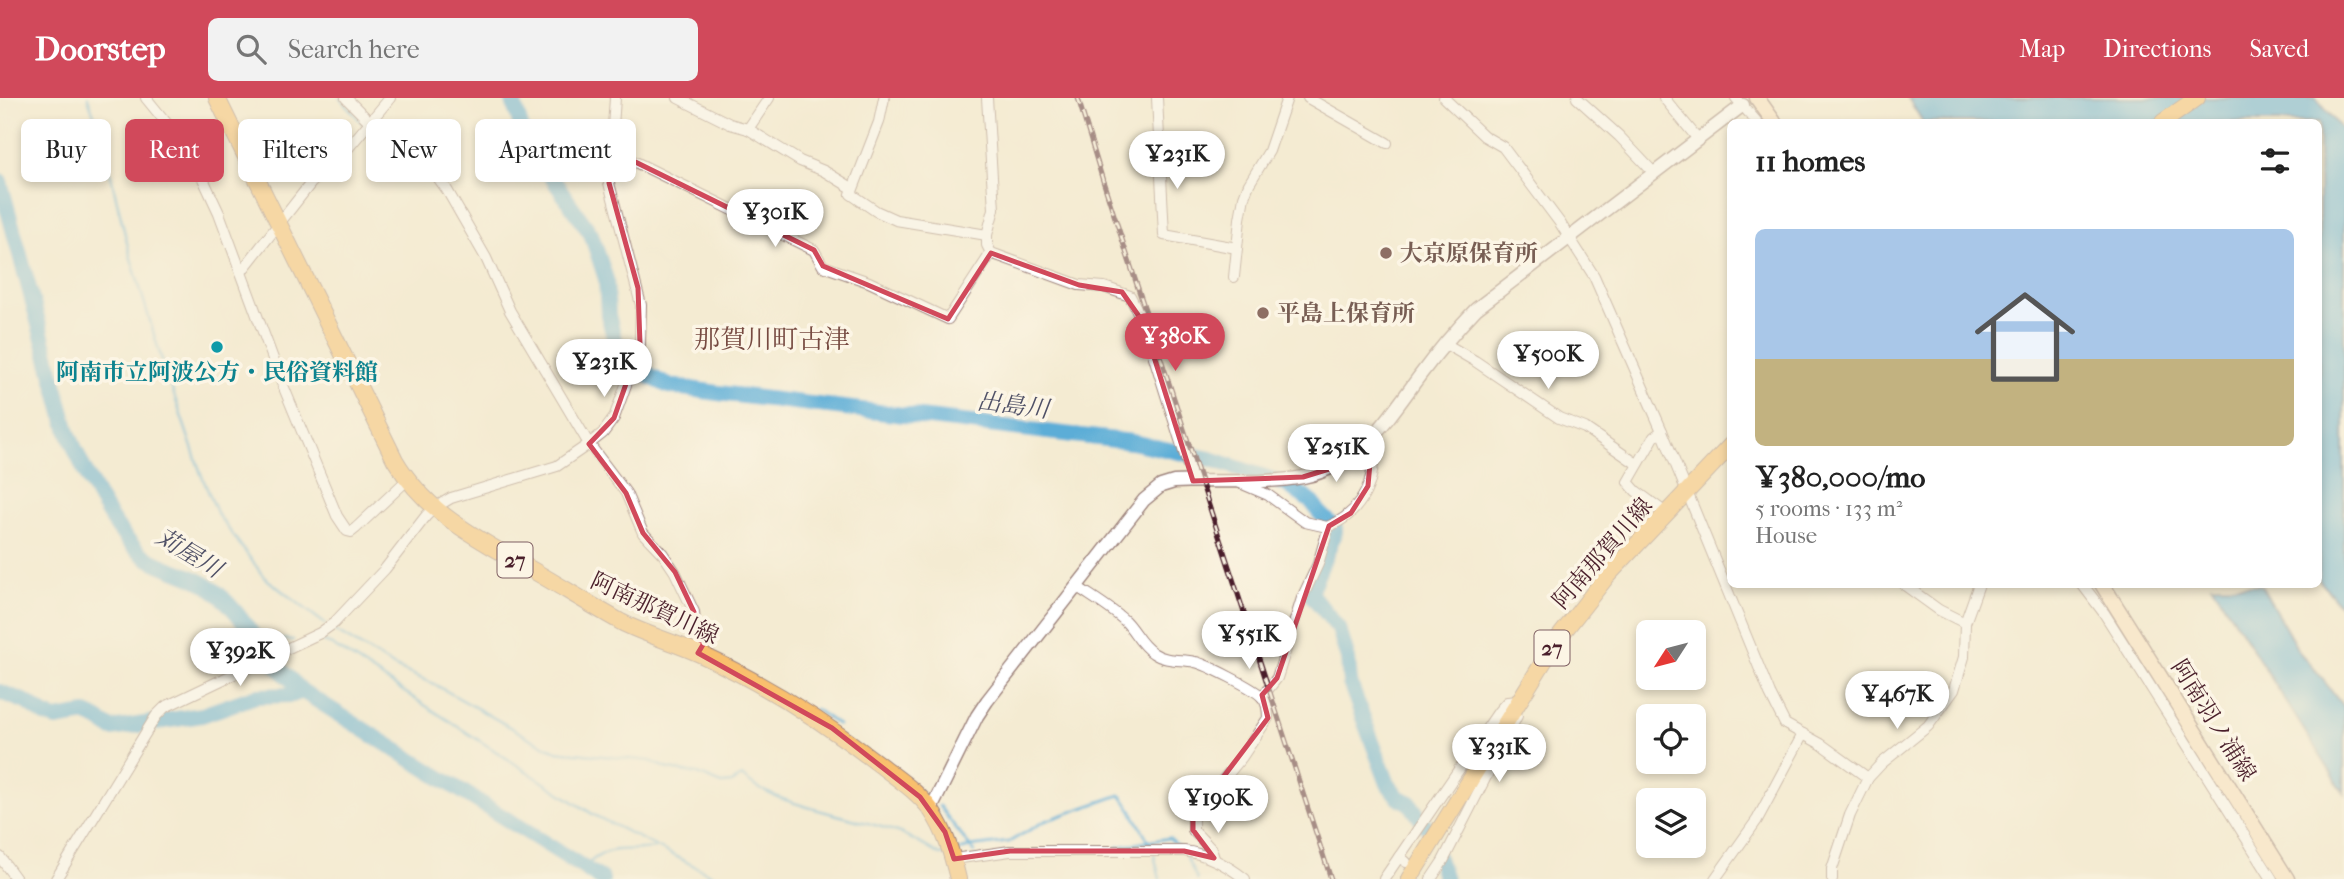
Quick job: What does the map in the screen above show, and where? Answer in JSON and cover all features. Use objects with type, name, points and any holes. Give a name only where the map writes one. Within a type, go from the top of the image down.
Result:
[{"type":"main road","name":"阿南那賀川線","points":[[217,98],[407,480],[434,508],[469,534],[623,623],[700,649],[832,727],[920,797],[930,809],[945,832],[958,879]]},
{"type":"main road","points":[[1757,98],[1772,119]]},
{"type":"main road","points":[[2167,119],[2197,98]]},
{"type":"main road","name":"阿南那賀川線","points":[[1423,878],[1519,700],[1557,640],[1607,576],[1727,448]]},
{"type":"main road","name":"阿南羽ノ浦線","points":[[2105,588],[2287,879]]},
{"type":"street","points":[[146,98],[191,153],[219,214],[312,457],[337,516],[347,531],[351,532],[356,528],[407,480]]},
{"type":"street","points":[[346,98],[366,125]]},
{"type":"street","points":[[373,119],[390,98]]},
{"type":"street","points":[[613,119],[615,98]]},
{"type":"street","points":[[678,98],[730,124],[748,129],[800,161],[824,171],[852,188]]},
{"type":"street","points":[[748,129],[769,98]]},
{"type":"street","points":[[884,98],[879,122],[851,194],[876,211],[897,220],[987,235]]},
{"type":"street","points":[[987,98],[994,208],[987,235],[987,245],[991,253],[1079,285],[1104,287],[1130,296],[1143,321],[1193,481]]},
{"type":"street","points":[[1157,98],[1164,235],[1237,248]]},
{"type":"street","points":[[1234,277],[1244,197],[1269,151],[1287,98]]},
{"type":"street","points":[[1308,98],[1387,143]]},
{"type":"street","points":[[1444,98],[1484,136],[1503,147],[1594,276],[1785,724],[1868,778]]},
{"type":"street","points":[[1577,98],[1654,173]]},
{"type":"street","points":[[1664,98],[1698,139]]},
{"type":"street","points":[[930,809],[977,716],[1144,500],[1161,486],[1174,482],[1236,482],[1304,477],[1329,469],[1372,439],[1444,343],[1476,309],[1698,139],[1740,100],[1755,119]]},
{"type":"street","points":[[241,272],[311,183],[340,159],[366,127]]},
{"type":"street","points":[[636,163],[814,250],[823,266],[869,282],[948,319],[991,253]]},
{"type":"street","points":[[441,182],[486,258],[510,311],[587,446],[625,493],[643,533],[663,554],[675,572],[694,612],[696,637],[703,643],[700,649]]},
{"type":"street","points":[[56,879],[156,716],[165,707],[305,641],[334,623],[385,569],[434,508],[451,498],[557,466],[603,433],[614,418],[635,364],[640,344],[641,305],[609,182]]},
{"type":"street","points":[[1444,343],[1559,418],[1586,428],[1637,464]]},
{"type":"street","points":[[1662,431],[1654,437],[1628,482],[1666,513]]},
{"type":"street","points":[[1236,482],[1268,495],[1306,522],[1327,527],[1351,513],[1362,500],[1373,470],[1372,439]]},
{"type":"street","points":[[1262,696],[1277,678],[1302,598],[1318,564],[1327,527]]},
{"type":"street","points":[[1076,586],[1126,622],[1142,644],[1155,655],[1168,660],[1206,665],[1262,696],[1268,718],[1242,757],[1193,817],[1193,830],[1211,849],[1214,858]]},
{"type":"street","points":[[1909,588],[1939,610],[1965,623]]},
{"type":"street","points":[[1832,879],[1832,869],[1850,815],[1868,778],[1882,763],[1928,726],[1954,690],[1964,657],[1965,623],[1978,588]]},
{"type":"street","points":[[2085,588],[2104,613],[2272,879]]},
{"type":"street","points":[[1384,879],[1402,859],[1423,822],[1499,710],[1507,702],[1519,700],[1519,711],[1511,729],[1440,864],[1423,878]]},
{"type":"street","points":[[1715,879],[1757,820],[1803,734]]},
{"type":"street","points":[[954,859],[1010,851],[1184,851],[1214,858],[1245,879]]},
{"type":"street","points":[[0,857],[16,879]]},
{"type":"highlighted area","points":[[611,150],[814,250],[823,266],[948,319],[991,253],[1079,285],[1122,292],[1143,322],[1193,481],[1303,477],[1329,469],[1372,439],[1368,486],[1351,513],[1329,526],[1277,678],[1262,695],[1268,718],[1193,817],[1193,830],[1214,858],[1184,851],[1010,851],[954,859],[945,832],[920,797],[832,728],[698,653],[704,643],[696,637],[694,612],[675,572],[643,533],[626,493],[589,444],[614,418],[640,344],[638,288],[609,183]]},
{"type":"water","points":[[1908,98],[2316,98],[2344,132],[2344,610],[2322,584],[2322,119],[1921,119]]},
{"type":"water","points":[[2214,588],[2263,588],[2299,652],[2344,708],[2344,793]]},
{"type":"waterway","points":[[88,98],[101,135],[130,255],[159,351],[201,474],[218,515],[264,577],[325,624]]},
{"type":"waterway","points":[[340,98],[364,125]]},
{"type":"waterway","name":"出島川","points":[[512,98],[525,139],[591,234],[606,279],[608,315],[614,337],[620,349],[651,377],[669,386],[718,393],[1132,442],[1211,459],[1286,484],[1313,503],[1335,528],[1335,532],[1310,593],[1339,629],[1348,659],[1350,683],[1388,784],[1399,798],[1409,802],[1425,825]]},
{"type":"waterway","name":"苅屋川","points":[[0,181],[68,432],[100,501],[134,548],[162,566],[202,582],[220,595],[276,665],[302,691],[602,879]]},
{"type":"waterway","points":[[330,628],[395,667],[434,684],[556,751],[650,761],[669,769],[698,774],[722,784],[732,783],[742,776],[773,795],[885,828],[907,836],[940,855],[946,854]]},
{"type":"waterway","points":[[250,629],[271,638],[293,640]]},
{"type":"waterway","points":[[321,641],[332,645],[594,815],[720,879]]},
{"type":"waterway","points":[[0,692],[26,702],[56,719],[86,714],[112,729],[202,715],[256,696],[292,695],[302,691]]},
{"type":"waterway","points":[[815,709],[838,725]]},
{"type":"waterway","points":[[956,851],[1009,842],[1045,821],[1120,795],[1152,847]]},
{"type":"waterway","points":[[939,806],[974,852]]},
{"type":"waterway","points":[[1117,847],[1169,838],[1179,847]]},
{"type":"waterway","points":[[583,868],[610,851],[655,848]]},
{"type":"waterway","points":[[1154,855],[1160,879]]},
{"type":"waterway","points":[[1186,856],[1197,879]]},
{"type":"waterway","name":"出島川","points":[[1438,858],[1445,879]]},
{"type":"railway","points":[[1078,98],[1331,879]]},
{"type":"place","name":"大京原保育所","points":[[1386,253]]},
{"type":"place","name":"平島上保育所","points":[[1263,313]]},
{"type":"place","name":"阿南市立阿波公方・民俗資料館","points":[[217,347]]},
{"type":"district","name":"那賀川町古津","points":[[772,339]]}]
